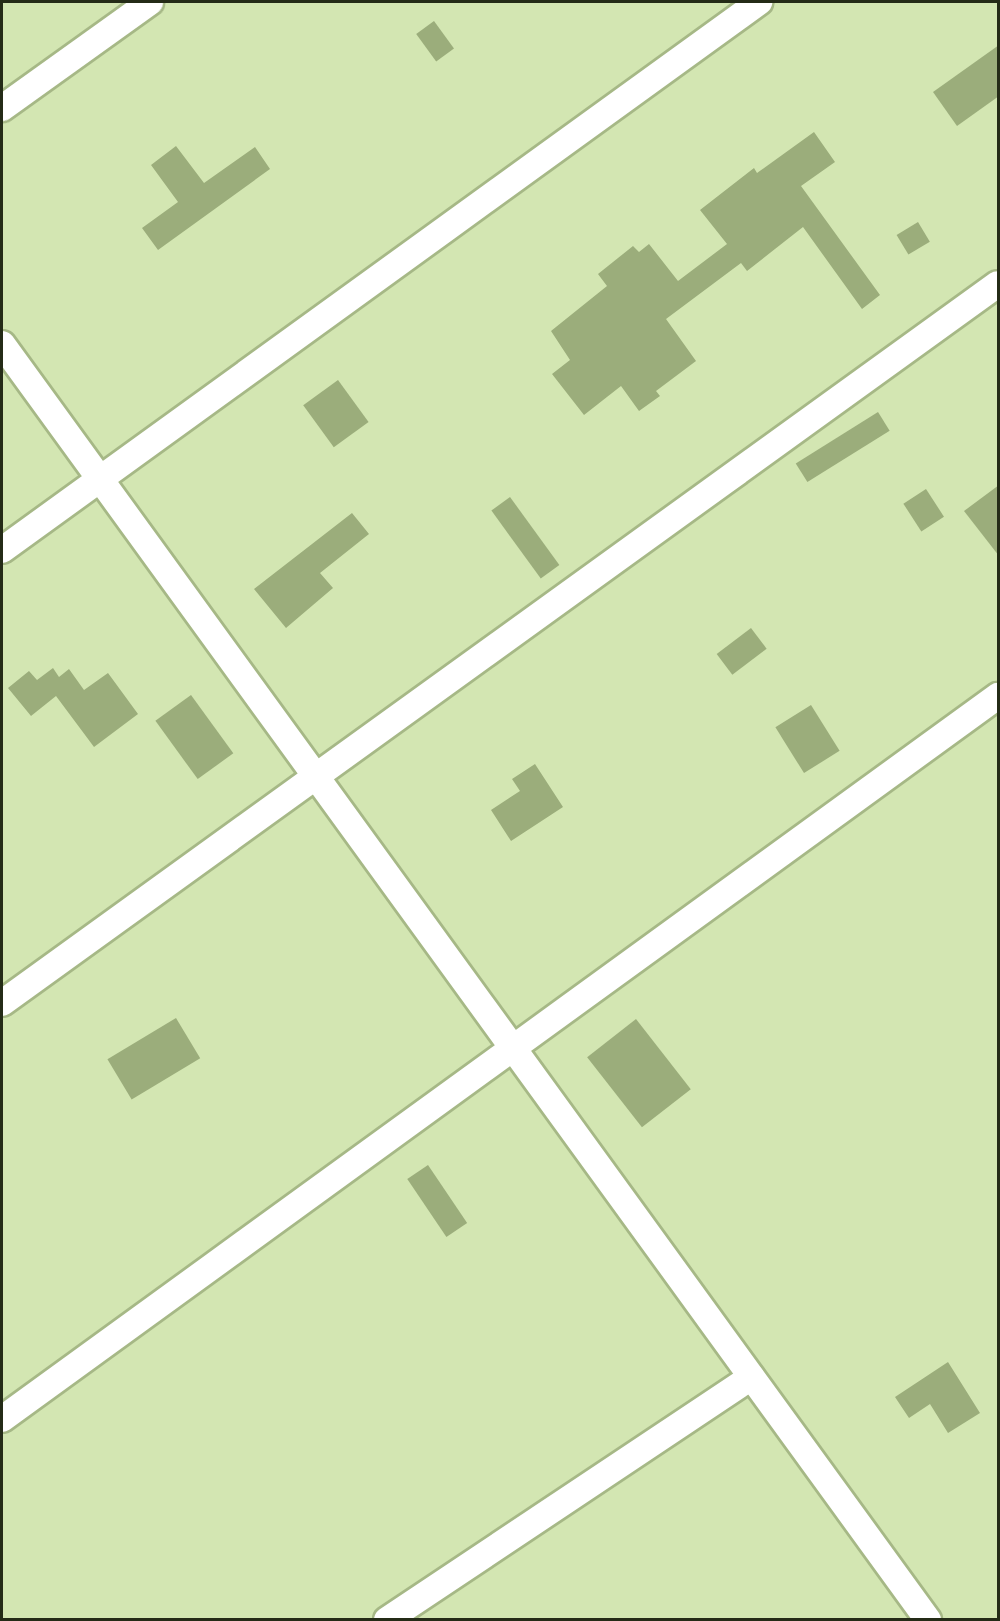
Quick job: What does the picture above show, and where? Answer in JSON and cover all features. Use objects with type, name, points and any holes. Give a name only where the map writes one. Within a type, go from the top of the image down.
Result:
[{"type":"street","points":[[2,108],[150,2]]},
{"type":"street","points":[[2,550],[759,2]]},
{"type":"street","points":[[2,1003],[999,284]]},
{"type":"street","points":[[2,344],[928,1620]]},
{"type":"street","points":[[2,1419],[999,696]]},
{"type":"street","points":[[387,1620],[752,1377]]},
{"type":"building","points":[[434,21],[454,49],[436,61],[416,34]]},
{"type":"building","points":[[999,45],[999,96],[957,126],[933,92]]},
{"type":"building","points":[[814,132],[835,162],[801,186],[880,295],[862,309],[803,227],[747,271],[741,263],[666,319],[696,361],[656,391],[660,396],[639,411],[621,386],[584,415],[552,374],[570,360],[551,331],[607,286],[598,274],[633,246],[639,252],[649,244],[678,281],[727,244],[700,210],[754,168],[757,173]]},
{"type":"building","points":[[176,146],[204,183],[255,147],[270,169],[158,250],[142,228],[178,202],[151,165]]},
{"type":"building","points":[[918,222],[930,242],[908,255],[897,235]]},
{"type":"building","points":[[338,380],[369,422],[334,447],[303,405]]},
{"type":"building","points":[[878,412],[890,431],[807,482],[796,463]]},
{"type":"building","points":[[999,485],[999,556],[964,511]]},
{"type":"building","points":[[926,489],[944,517],[921,531],[903,504]]},
{"type":"building","points":[[510,497],[559,565],[541,578],[491,511]]},
{"type":"building","points":[[352,513],[369,534],[320,573],[333,588],[286,628],[254,589]]},
{"type":"building","points":[[751,628],[767,649],[732,675],[717,654]]},
{"type":"building","points":[[53,668],[59,677],[69,669],[84,690],[108,673],[138,714],[94,747],[56,696],[31,716],[8,688],[29,671],[37,680]]},
{"type":"building","points":[[191,695],[233,753],[198,779],[155,721]]},
{"type":"building","points":[[811,705],[840,751],[804,773],[775,727]]},
{"type":"building","points":[[535,764],[563,807],[511,841],[491,810],[520,791],[512,779]]},
{"type":"building","points":[[176,1018],[200,1058],[132,1099],[107,1059]]},
{"type":"building","points":[[636,1019],[691,1089],[642,1127],[587,1057]]},
{"type":"building","points":[[428,1165],[467,1223],[446,1237],[407,1179]]},
{"type":"building","points":[[948,1362],[980,1413],[948,1433],[930,1404],[909,1418],[895,1397]]}]
